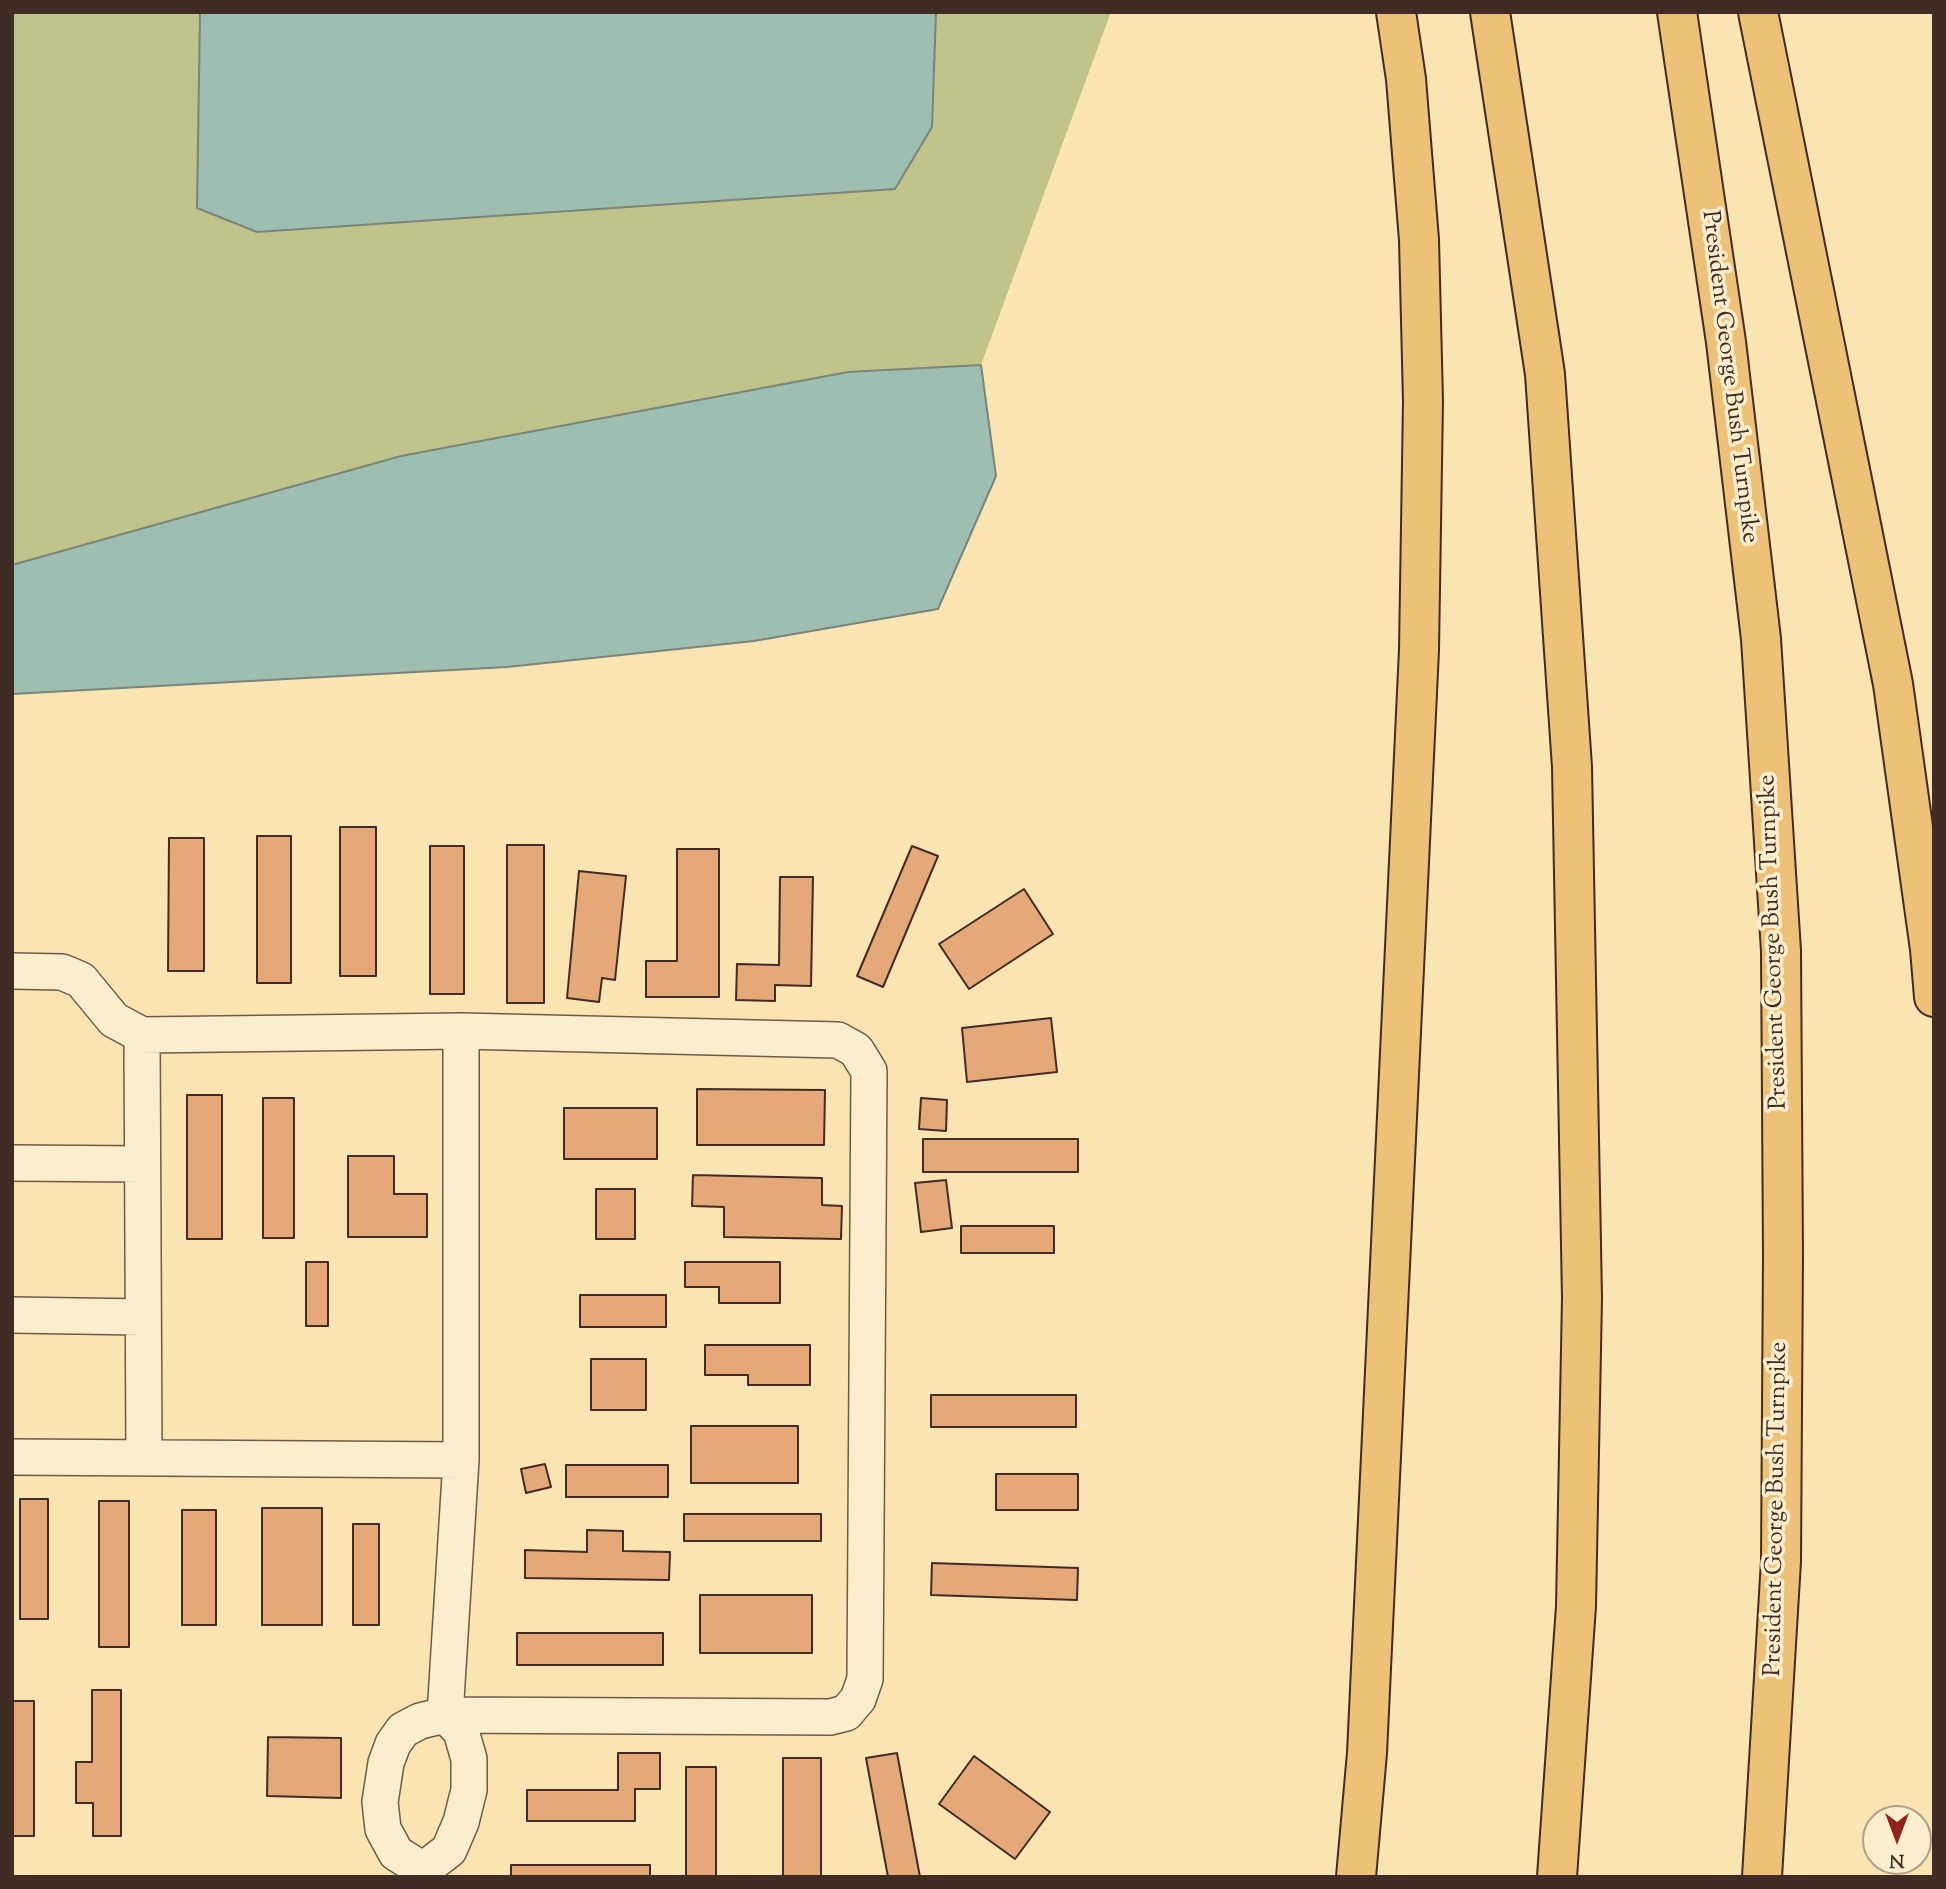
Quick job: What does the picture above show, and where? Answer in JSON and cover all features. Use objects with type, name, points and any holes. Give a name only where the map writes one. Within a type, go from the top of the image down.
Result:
[{"type":"highway","points":[[1356,1877],[1367,1754],[1419,650],[1423,401],[1419,253],[1406,79],[1396,12]]},
{"type":"highway","points":[[1490,12],[1545,374],[1572,767],[1581,1326],[1576,1606],[1557,1877]]},
{"type":"highway","name":"President George Bush Turnpike","points":[[1677,12],[1726,342],[1761,639],[1781,951],[1781,1561],[1762,1877]]},
{"type":"highway","points":[[1758,12],[1893,684],[1930,949],[1934,997]]},
{"type":"street","points":[[12,971],[62,972],[81,980],[114,1020],[142,1035],[461,1031],[838,1040],[856,1050],[869,1071],[864,1679],[858,1699],[846,1713],[830,1717],[445,1715],[460,1460],[461,1031]]},
{"type":"street","points":[[142,1035],[144,1458]]},
{"type":"street","points":[[12,1163],[141,1164]]},
{"type":"street","points":[[12,1315],[142,1317]]},
{"type":"street","points":[[12,1457],[460,1460]]},
{"type":"green space","points":[[12,12],[1111,12],[981,365],[848,372],[401,456],[12,565]]},
{"type":"shaded area","points":[[200,12],[936,12],[932,127],[895,189],[257,232],[197,208]]},
{"type":"shaded area","points":[[981,365],[996,476],[938,609],[754,641],[507,667],[12,694],[12,565],[401,456],[848,372]]},
{"type":"building","points":[[340,827],[376,827],[376,976],[340,976]]},
{"type":"building","points":[[257,836],[291,836],[291,983],[257,983]]},
{"type":"building","points":[[169,838],[204,838],[204,971],[168,971]]},
{"type":"building","points":[[507,845],[544,845],[544,1003],[507,1003]]},
{"type":"building","points":[[430,846],[464,846],[464,994],[430,994]]},
{"type":"building","points":[[912,846],[938,856],[883,987],[857,976]]},
{"type":"building","points":[[677,849],[719,849],[719,997],[646,997],[646,961],[677,961]]},
{"type":"building","points":[[579,871],[626,876],[615,980],[602,978],[599,1002],[567,998]]},
{"type":"building","points":[[780,877],[813,877],[811,986],[775,985],[775,1001],[736,1000],[737,964],[779,965]]},
{"type":"building","points":[[1024,889],[1053,934],[969,989],[939,944]]},
{"type":"building","points":[[1051,1018],[1057,1072],[967,1082],[962,1028]]},
{"type":"building","points":[[697,1089],[825,1090],[824,1145],[697,1145]]},
{"type":"building","points":[[187,1095],[222,1095],[222,1239],[187,1239]]},
{"type":"building","points":[[263,1098],[294,1098],[294,1238],[263,1238]]},
{"type":"building","points":[[921,1098],[947,1100],[946,1131],[919,1129]]},
{"type":"building","points":[[564,1108],[657,1108],[657,1159],[564,1159]]},
{"type":"building","points":[[923,1139],[1078,1139],[1078,1172],[923,1172]]},
{"type":"building","points":[[348,1156],[394,1156],[394,1194],[427,1194],[427,1237],[348,1237]]},
{"type":"building","points":[[693,1175],[822,1178],[822,1205],[842,1206],[841,1239],[724,1237],[724,1207],[692,1206]]},
{"type":"building","points":[[946,1180],[952,1228],[921,1232],[915,1183]]},
{"type":"building","points":[[596,1189],[635,1189],[635,1239],[596,1239]]},
{"type":"building","points":[[961,1226],[1054,1226],[1054,1253],[961,1253]]},
{"type":"building","points":[[306,1262],[328,1262],[328,1326],[306,1326]]},
{"type":"building","points":[[685,1262],[780,1262],[780,1303],[719,1303],[719,1287],[685,1287]]},
{"type":"building","points":[[580,1295],[666,1295],[666,1327],[580,1327]]},
{"type":"building","points":[[705,1345],[810,1345],[810,1385],[748,1385],[748,1375],[705,1375]]},
{"type":"building","points":[[591,1359],[646,1359],[646,1410],[591,1410]]},
{"type":"building","points":[[931,1395],[1076,1395],[1076,1427],[931,1427]]},
{"type":"building","points":[[691,1426],[798,1426],[798,1483],[691,1483]]},
{"type":"building","points":[[545,1464],[551,1487],[526,1493],[521,1469]]},
{"type":"building","points":[[566,1465],[668,1465],[668,1497],[566,1497]]},
{"type":"building","points":[[996,1474],[1078,1474],[1078,1510],[996,1510]]},
{"type":"building","points":[[20,1499],[48,1499],[48,1619],[20,1619]]},
{"type":"building","points":[[99,1501],[129,1501],[129,1647],[99,1647]]},
{"type":"building","points":[[262,1508],[322,1508],[322,1625],[262,1625]]},
{"type":"building","points":[[182,1510],[216,1510],[216,1625],[182,1625]]},
{"type":"building","points":[[684,1514],[821,1514],[821,1541],[684,1541]]},
{"type":"building","points":[[353,1524],[379,1524],[379,1625],[353,1625]]},
{"type":"building","points":[[587,1530],[623,1531],[623,1551],[670,1552],[669,1580],[525,1578],[525,1550],[587,1552]]},
{"type":"building","points":[[932,1563],[1078,1568],[1077,1600],[931,1595]]},
{"type":"building","points":[[700,1595],[812,1595],[812,1653],[700,1653]]},
{"type":"building","points":[[517,1633],[663,1633],[663,1665],[517,1665]]},
{"type":"building","points":[[92,1690],[121,1690],[121,1836],[93,1836],[93,1803],[76,1803],[76,1762],[92,1762]]},
{"type":"building","points":[[12,1701],[34,1701],[34,1836],[12,1836]]},
{"type":"building","points":[[268,1737],[341,1738],[341,1798],[267,1796]]},
{"type":"building","points":[[618,1753],[660,1753],[660,1789],[635,1789],[635,1821],[527,1821],[527,1790],[618,1790]]},
{"type":"building","points":[[897,1753],[920,1877],[888,1877],[866,1758]]},
{"type":"building","points":[[974,1756],[1050,1812],[1015,1859],[939,1804]]},
{"type":"building","points":[[783,1758],[821,1758],[821,1877],[783,1877]]},
{"type":"building","points":[[686,1767],[716,1767],[716,1877],[686,1877]]},
{"type":"building","points":[[511,1865],[650,1865],[650,1877],[511,1877]]}]
